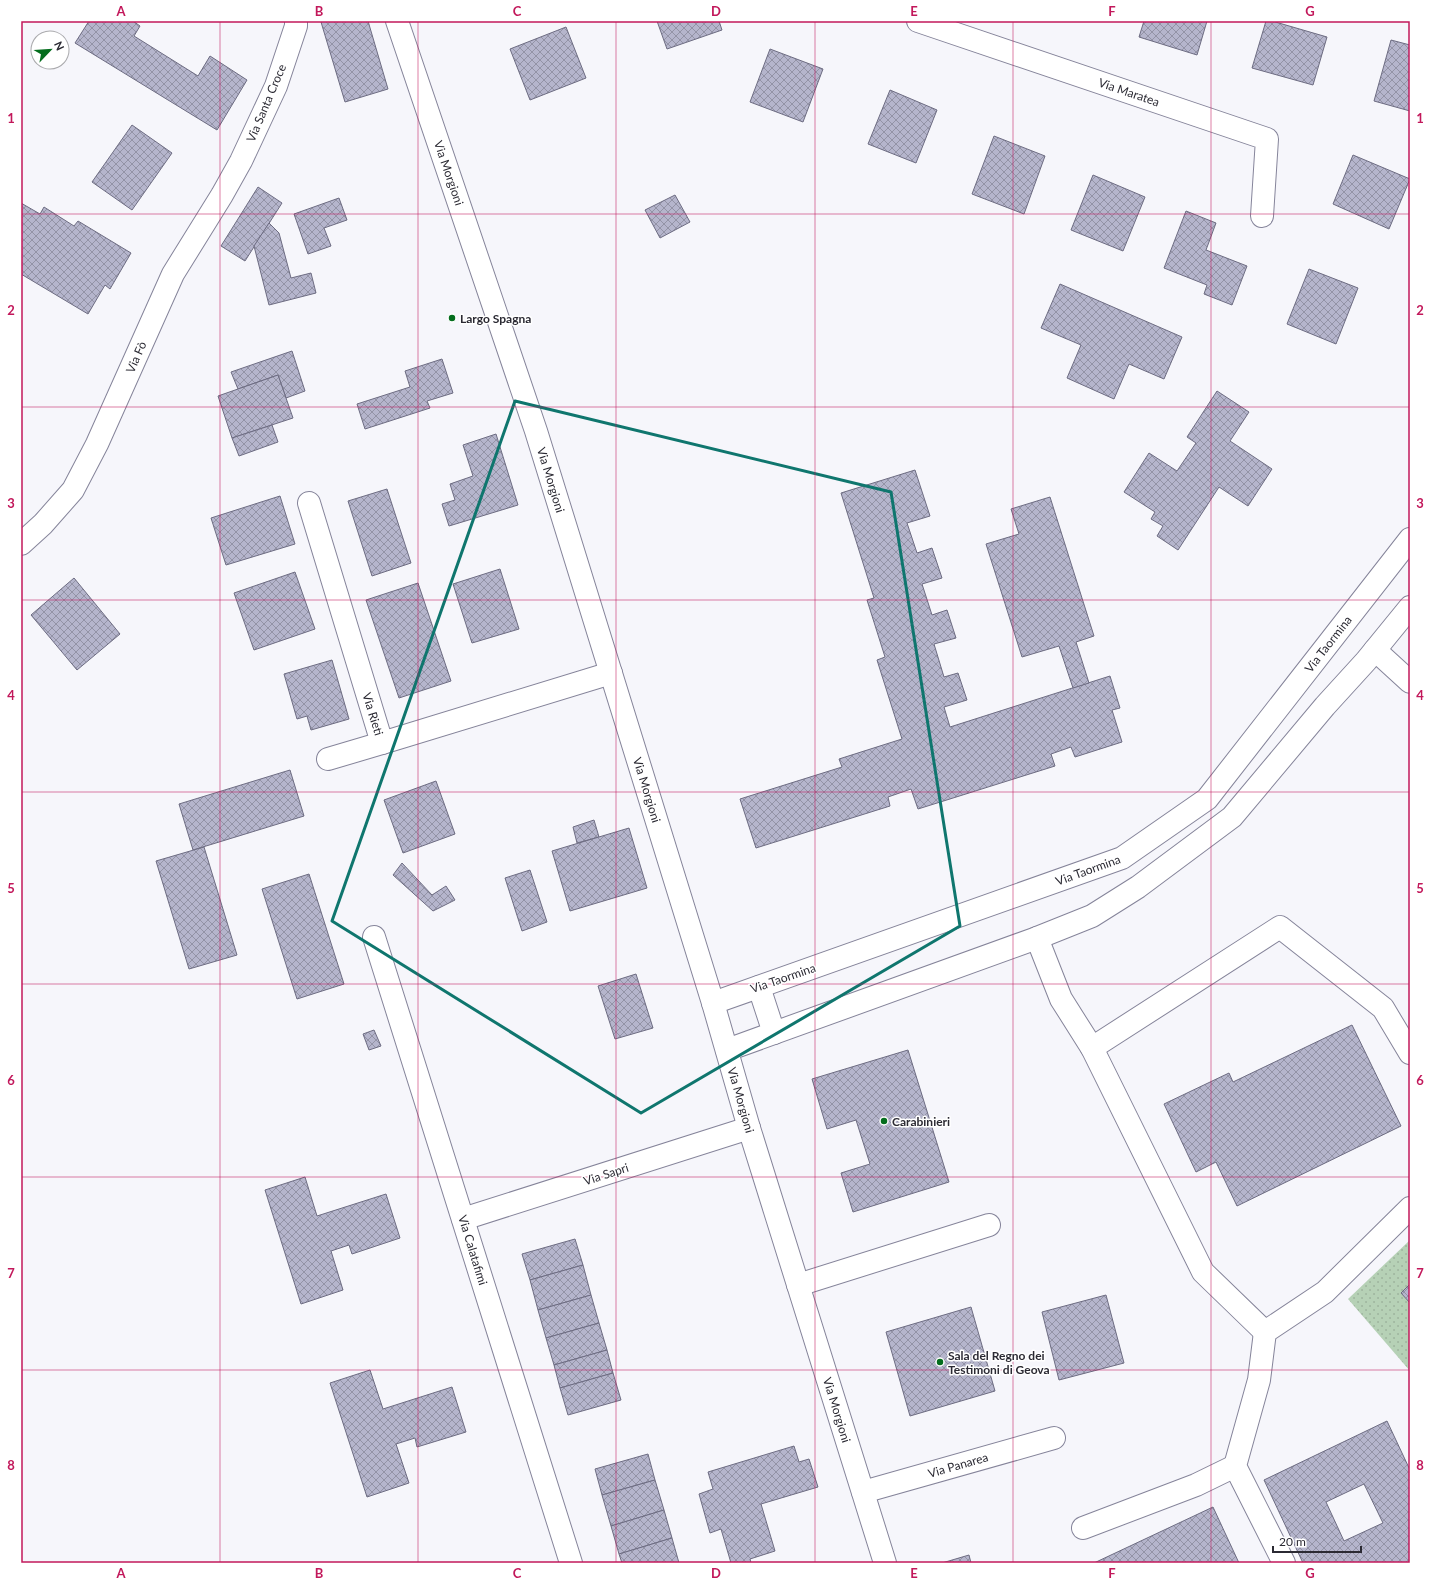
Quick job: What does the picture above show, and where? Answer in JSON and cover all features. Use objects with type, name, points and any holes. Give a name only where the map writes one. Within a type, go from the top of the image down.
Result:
[{"type":"street","name":"Via Morgioni","points":[[397,21],[536,431],[714,1003],[749,1128],[885,1563]]},
{"type":"street","name":"Via Maratea","points":[[918,21],[1267,139],[1262,216]]},
{"type":"street","name":"Via Santa Croce","points":[[241,161],[276,86],[296,23]]},
{"type":"street","name":"Via Fò","points":[[21,544],[43,524],[73,490],[97,444],[173,274],[222,195],[241,161]]},
{"type":"street","name":"Via Rieti","points":[[309,503],[382,743],[611,673]]},
{"type":"street","name":"Via Taormina","points":[[714,1003],[1122,858],[1207,799],[1410,539]]},
{"type":"street","points":[[727,1050],[1037,938],[1092,916],[1138,887],[1232,817],[1324,706],[1375,650],[1410,607]]},
{"type":"street","points":[[1375,650],[1410,682]]},
{"type":"street","points":[[328,759],[382,743]]},
{"type":"street","points":[[1092,1048],[1280,927],[1384,1008],[1410,1053]]},
{"type":"street","name":"Via Calatafimi","points":[[374,937],[571,1563]]},
{"type":"street","points":[[1037,938],[1061,998],[1092,1048],[1203,1272],[1264,1332]]},
{"type":"street","points":[[759,987],[774,1033]]},
{"type":"street","name":"Via Sapri","points":[[463,1220],[749,1128]]},
{"type":"street","points":[[1264,1332],[1325,1292],[1410,1208]]},
{"type":"street","points":[[798,1285],[989,1225]]},
{"type":"street","points":[[1264,1332],[1259,1380],[1234,1466],[1284,1563]]},
{"type":"street","name":"Via Panarea","points":[[863,1492],[1054,1438]]},
{"type":"street","points":[[1083,1528],[1196,1485],[1234,1466]]},
{"type":"highlighted area","points":[[515,401],[891,492],[960,926],[641,1113],[332,921]]},
{"type":"green space","points":[[1410,1240],[1410,1371],[1348,1299]]},
{"type":"building","points":[[89,21],[133,21],[140,26],[134,36],[198,76],[210,56],[247,80],[217,130],[75,43]]},
{"type":"building","points":[[368,21],[388,89],[345,102],[321,22]]},
{"type":"building","points":[[657,21],[719,21],[722,30],[667,49]]},
{"type":"building","points":[[1144,21],[1207,21],[1197,55],[1139,37]]},
{"type":"building","points":[[1266,21],[1272,21],[1327,37],[1313,85],[1252,68]]},
{"type":"building","points":[[566,27],[586,78],[530,100],[510,49]]},
{"type":"building","points":[[1391,40],[1410,45],[1410,111],[1374,101]]},
{"type":"building","points":[[770,49],[823,69],[803,122],[750,102]]},
{"type":"building","points":[[890,90],[937,110],[916,163],[868,144]]},
{"type":"building","points":[[132,125],[172,153],[132,210],[92,182]]},
{"type":"building","points":[[994,136],[1045,156],[1024,214],[972,194]]},
{"type":"building","points":[[1353,155],[1410,179],[1389,229],[1333,204]]},
{"type":"building","points":[[1093,175],[1145,197],[1123,251],[1071,230]]},
{"type":"building","points":[[258,187],[282,203],[245,261],[221,246]]},
{"type":"building","points":[[675,195],[690,222],[660,238],[645,210]]},
{"type":"building","points":[[339,198],[347,220],[324,228],[331,246],[308,254],[294,214]]},
{"type":"building","points":[[21,203],[40,214],[44,207],[74,226],[78,221],[131,253],[110,289],[105,285],[88,314],[21,274]]},
{"type":"building","points":[[1186,211],[1216,223],[1206,250],[1247,266],[1232,305],[1204,294],[1207,285],[1164,268]]},
{"type":"building","points":[[269,223],[279,233],[291,278],[311,273],[316,293],[269,305],[254,246]]},
{"type":"building","points":[[1309,269],[1358,288],[1336,344],[1287,324]]},
{"type":"building","points":[[1060,284],[1182,337],[1164,379],[1129,364],[1114,399],[1067,378],[1081,345],[1041,328]]},
{"type":"building","points":[[292,351],[305,391],[286,398],[278,375],[238,389],[231,372]]},
{"type":"building","points":[[442,359],[453,393],[427,401],[430,408],[365,429],[357,404],[410,387],[405,371]]},
{"type":"building","points":[[278,375],[293,418],[232,438],[218,396]]},
{"type":"building","points":[[1217,391],[1249,412],[1230,441],[1272,469],[1248,506],[1219,487],[1178,550],[1157,536],[1163,526],[1151,519],[1155,512],[1124,492],[1149,453],[1177,471],[1196,443],[1187,437]]},
{"type":"building","points":[[272,425],[278,442],[239,456],[232,438]]},
{"type":"building","points":[[496,434],[518,505],[449,526],[442,504],[455,500],[450,484],[473,476],[463,445]]},
{"type":"building","points":[[915,470],[930,516],[907,523],[917,553],[932,548],[942,578],[922,584],[932,615],[947,610],[956,638],[934,644],[944,677],[958,673],[967,700],[944,707],[950,727],[1110,676],[1120,708],[1112,710],[1122,742],[1075,757],[1071,747],[1051,754],[1055,766],[918,809],[911,789],[888,797],[890,806],[756,848],[740,799],[842,767],[839,759],[902,739],[877,660],[885,657],[867,600],[874,598],[841,493]]},
{"type":"building","points":[[387,489],[411,563],[372,576],[348,501]]},
{"type":"building","points":[[280,496],[295,544],[226,565],[211,518]]},
{"type":"building","points":[[1050,497],[1094,636],[1076,642],[1089,683],[1073,688],[1059,646],[1022,657],[986,544],[1019,534],[1011,509]]},
{"type":"building","points":[[500,569],[519,629],[472,643],[453,584]]},
{"type":"building","points":[[295,572],[315,629],[254,650],[234,593]]},
{"type":"building","points":[[74,578],[120,634],[77,670],[31,615]]},
{"type":"building","points":[[418,583],[451,681],[399,698],[366,600]]},
{"type":"building","points":[[332,660],[349,719],[311,730],[307,716],[297,719],[284,674]]},
{"type":"building","points":[[290,770],[304,816],[193,850],[179,804]]},
{"type":"building","points":[[436,781],[455,834],[403,853],[384,800]]},
{"type":"building","points":[[594,820],[599,837],[577,843],[573,827]]},
{"type":"building","points":[[629,828],[647,888],[570,911],[552,851]]},
{"type":"building","points":[[204,847],[237,955],[189,969],[156,861]]},
{"type":"building","points":[[402,863],[432,895],[446,886],[455,900],[433,911],[393,875]]},
{"type":"building","points":[[530,870],[547,922],[522,931],[505,878]]},
{"type":"building","points":[[309,874],[344,984],[297,999],[262,889]]},
{"type":"building","points":[[636,974],[653,1028],[615,1039],[598,986]]},
{"type":"building","points":[[1352,1025],[1401,1126],[1237,1206],[1216,1162],[1196,1172],[1164,1104],[1229,1073],[1233,1082]]},
{"type":"building","points":[[374,1030],[381,1046],[369,1050],[363,1034]]},
{"type":"building","points":[[908,1050],[949,1182],[853,1212],[841,1173],[870,1164],[856,1120],[827,1129],[812,1079]]},
{"type":"building","points":[[305,1177],[317,1216],[386,1194],[400,1238],[352,1254],[349,1245],[331,1251],[343,1290],[301,1304],[265,1190]]},
{"type":"building","points":[[575,1239],[583,1265],[530,1280],[522,1254]]},
{"type":"building","points":[[583,1265],[591,1295],[538,1310],[530,1280]]},
{"type":"building","points":[[1410,1284],[1410,1303],[1401,1293]]},
{"type":"building","points":[[591,1295],[599,1323],[546,1338],[538,1310]]},
{"type":"building","points":[[1106,1295],[1124,1363],[1059,1380],[1042,1312]]},
{"type":"building","name":"Sala del Regno dei Testimoni di Geova","points":[[971,1307],[995,1391],[910,1416],[886,1332]]},
{"type":"building","points":[[599,1323],[607,1350],[554,1365],[546,1338]]},
{"type":"building","points":[[607,1350],[613,1373],[560,1388],[554,1365]]},
{"type":"building","points":[[370,1370],[383,1409],[452,1387],[466,1432],[417,1447],[415,1438],[396,1444],[409,1483],[367,1497],[330,1383]]},
{"type":"building","points":[[613,1373],[621,1400],[568,1415],[560,1388]]},
{"type":"building","points":[[1387,1421],[1410,1470],[1410,1563],[1303,1563],[1264,1480]],"holes":[[[1364,1484],[1383,1523],[1344,1541],[1326,1502]]]},
{"type":"building","points":[[794,1446],[799,1462],[809,1459],[818,1487],[761,1504],[775,1551],[750,1559],[751,1563],[731,1563],[721,1529],[710,1533],[699,1494],[713,1489],[708,1472]]},
{"type":"building","points":[[648,1454],[655,1480],[602,1495],[595,1469]]},
{"type":"building","points":[[655,1480],[664,1510],[611,1526],[602,1495]]},
{"type":"building","points":[[1213,1507],[1239,1563],[1094,1563]]},
{"type":"building","points":[[664,1510],[672,1538],[619,1554],[611,1526]]},
{"type":"building","points":[[672,1538],[679,1563],[622,1563],[619,1554]]},
{"type":"building","points":[[969,1555],[971,1563],[942,1563]]},
{"type":"place","name":"Largo Spagna","points":[[452,318]]},
{"type":"place","name":"Carabinieri","points":[[884,1121]]},
{"type":"place","name":"Sala del Regno dei Testimoni di Geova","points":[[940,1362]]}]
